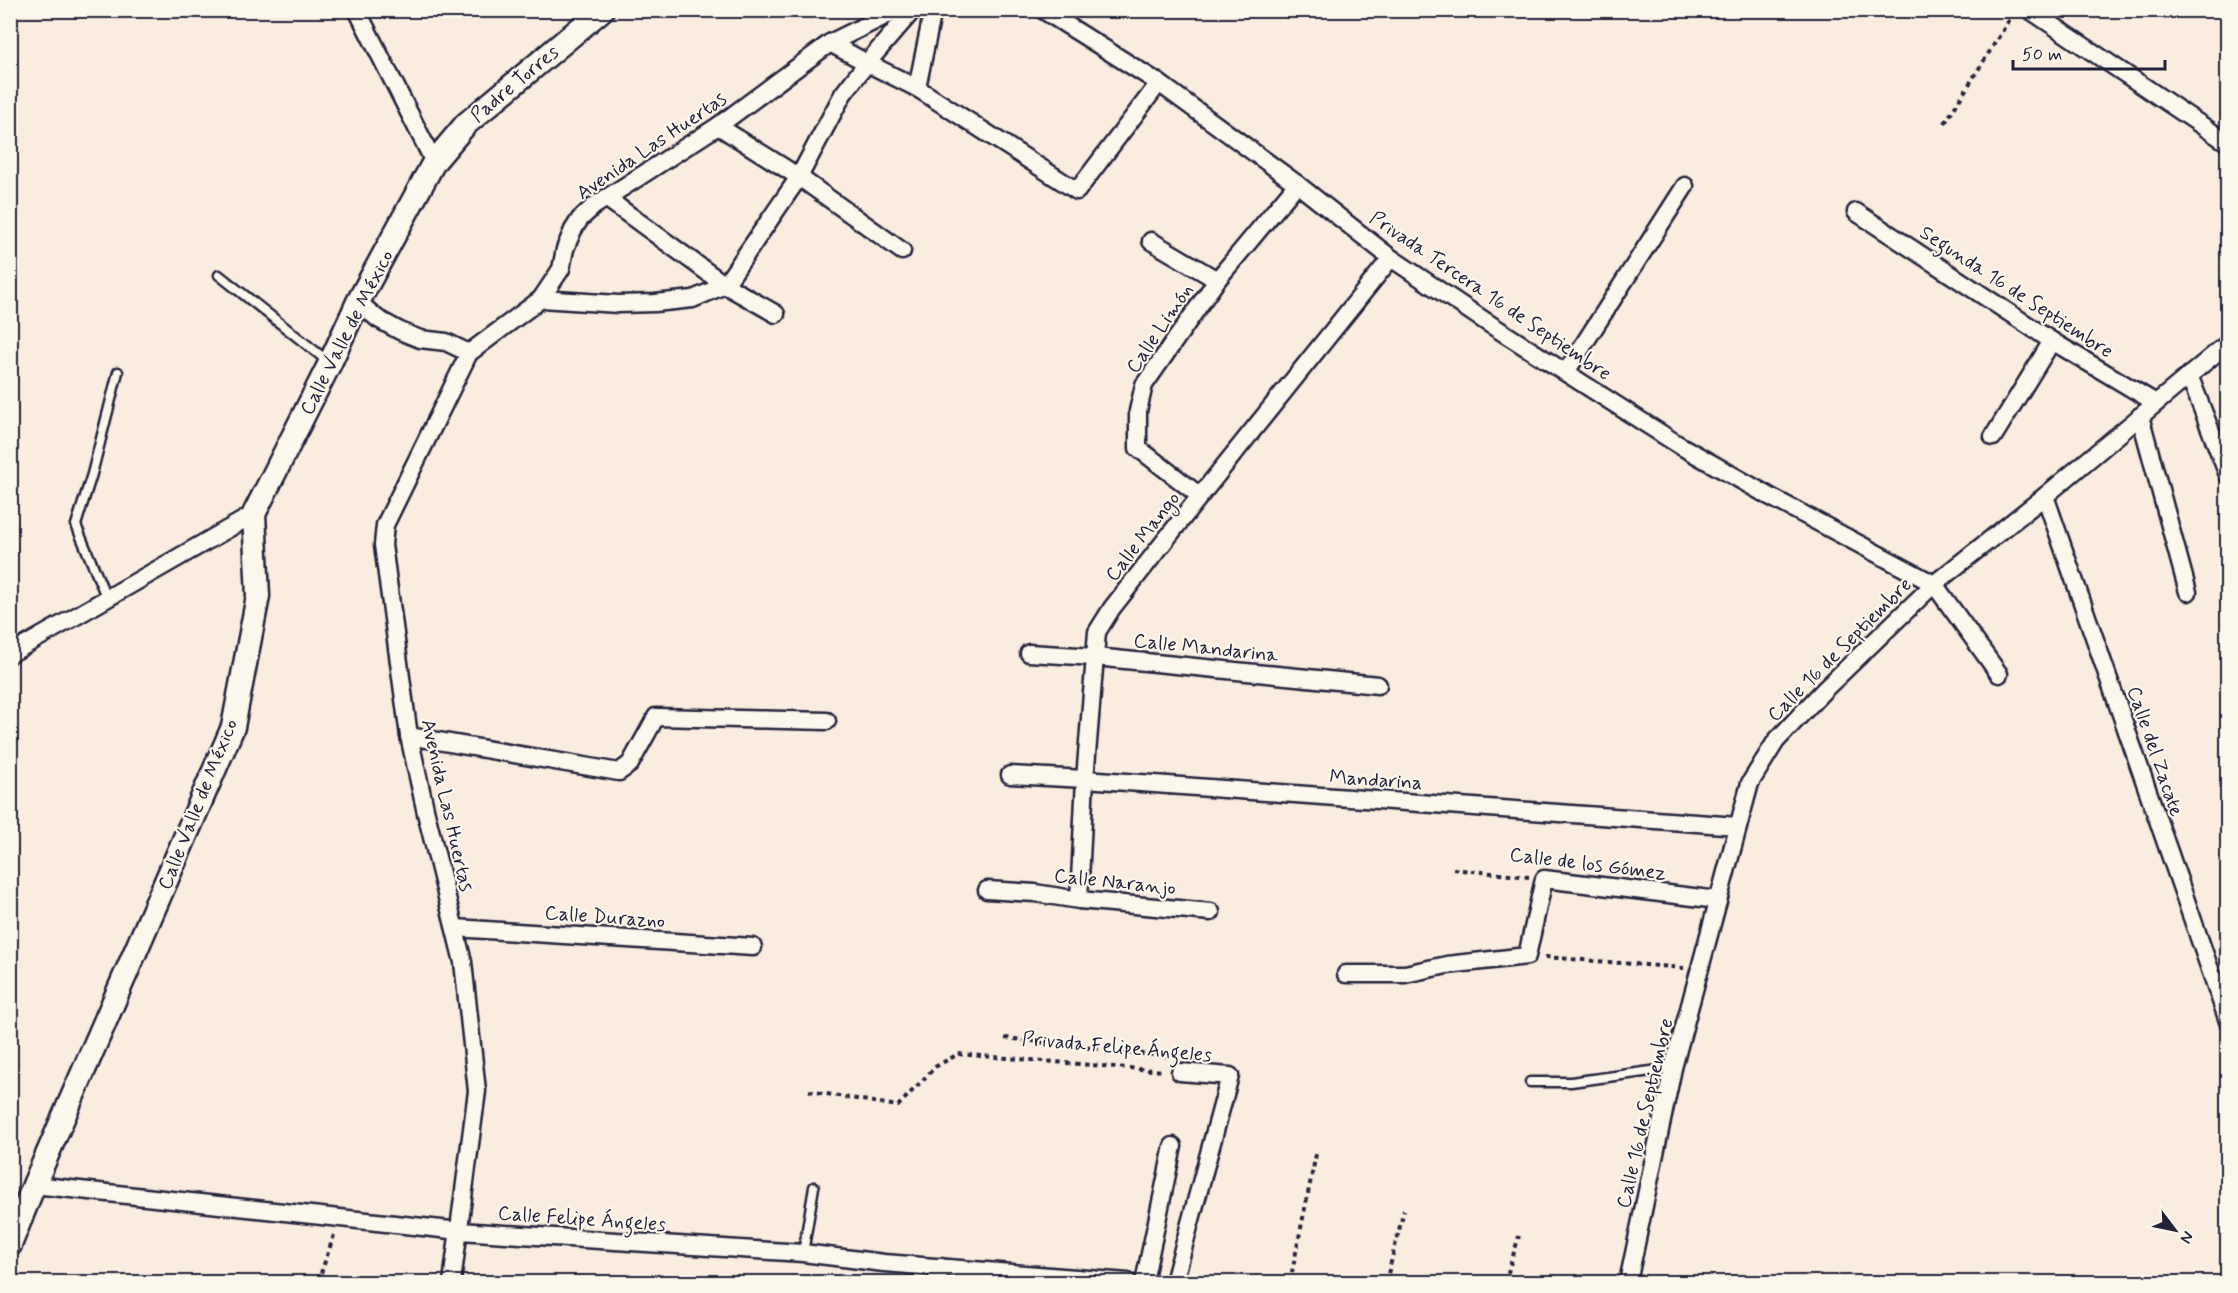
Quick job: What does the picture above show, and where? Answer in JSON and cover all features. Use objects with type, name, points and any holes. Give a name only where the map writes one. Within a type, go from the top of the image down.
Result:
[{"type":"street","points":[[357,10],[434,162]]},
{"type":"street","name":"Padre Torres","points":[[434,162],[466,124],[602,10]]},
{"type":"street","name":"Avenida Las Huertas","points":[[452,1282],[477,1091],[463,962],[409,736],[382,545],[385,525],[469,353],[541,299],[561,269],[565,249],[580,219],[594,206],[718,126],[830,42],[897,10]]},
{"type":"street","points":[[541,299],[618,304],[656,303],[693,299],[725,285],[799,177],[843,94],[913,10]]},
{"type":"street","points":[[917,88],[933,10]]},
{"type":"street","name":"Privada Tercera 16 de Septiembre","points":[[1043,10],[1159,83],[1297,184],[1391,258],[1679,445],[1934,584]]},
{"type":"street","points":[[2031,10],[2228,143]]},
{"type":"street","points":[[830,42],[917,88],[1077,191],[1159,83]]},
{"type":"street","points":[[718,126],[799,177],[902,251]]},
{"type":"street","name":"Calle Valle de México","points":[[10,1245],[16,1219],[34,1185],[232,727],[258,596],[254,514],[358,302],[434,162]]},
{"type":"street","name":"Calle Limón","points":[[1200,496],[1138,448],[1138,411],[1144,385],[1217,280],[1297,184]]},
{"type":"street","points":[[1566,372],[1685,186]]},
{"type":"street","points":[[606,198],[725,285],[776,314]]},
{"type":"street","name":"Segunda 16 de Septiembre","points":[[1856,212],[2052,341],[2156,403]]},
{"type":"street","points":[[1151,241],[1217,280]]},
{"type":"street","name":"Calle Mango","points":[[1079,900],[1085,779],[1097,633],[1112,608],[1391,258]]},
{"type":"street","points":[[358,302],[378,319],[400,332],[420,339],[446,342],[469,353]]},
{"type":"street","points":[[1993,437],[2052,341]]},
{"type":"street","name":"Calle 16 de Septiembre","points":[[1628,1282],[1673,1068],[1738,826],[1750,783],[1776,741],[1824,690],[1934,584],[2045,496],[2228,343]]},
{"type":"street","points":[[2189,375],[2228,475]]},
{"type":"street","points":[[2140,416],[2188,592]]},
{"type":"street","name":"Calle del Zacate","points":[[2045,496],[2228,1021]]},
{"type":"street","points":[[10,654],[254,514]]},
{"type":"street","points":[[1934,584],[1999,674]]},
{"type":"street","name":"Calle Mandarina","points":[[1029,653],[1095,657],[1378,686]]},
{"type":"street","points":[[409,736],[620,772],[630,764],[656,717],[827,721]]},
{"type":"street","name":"Mandarina","points":[[1010,775],[1738,826]]},
{"type":"street","points":[[1346,974],[1405,974],[1447,965],[1527,956],[1544,879]]},
{"type":"street","name":"Calle de los Gómez","points":[[1544,879],[1718,900]]},
{"type":"street","name":"Calle Naranjo","points":[[987,890],[1015,893],[1035,892],[1079,900],[1211,912]]},
{"type":"street","name":"Calle Durazno","points":[[455,928],[753,947]]},
{"type":"street","name":"Privada Felipe Ángeles","points":[[1174,1282],[1230,1076],[1180,1072]]},
{"type":"street","points":[[1144,1282],[1173,1146]]},
{"type":"street","name":"Calle Felipe Ángeles","points":[[34,1185],[460,1231],[803,1253],[938,1275],[1128,1282]]},
{"type":"lane","points":[[219,275],[330,363]]},
{"type":"lane","points":[[106,599],[76,525],[92,474],[117,372]]},
{"type":"lane","points":[[1530,1082],[1571,1082],[1673,1068]]},
{"type":"lane","points":[[803,1253],[814,1187]]},
{"type":"path","points":[[1945,123],[2015,10]]},
{"type":"path","name":"Calle de los Gómez","points":[[1453,868],[1544,879]]},
{"type":"path","points":[[1527,956],[1700,970]]},
{"type":"path","points":[[1005,1038],[1179,1058],[1180,1072]]},
{"type":"path","name":"Privada Felipe Ángeles","points":[[809,1091],[898,1106],[935,1067],[958,1054],[1180,1072]]},
{"type":"path","points":[[1290,1282],[1316,1154]]},
{"type":"path","points":[[1386,1282],[1404,1210]]},
{"type":"path","points":[[318,1282],[340,1217]]},
{"type":"path","points":[[1505,1282],[1519,1236]]}]
